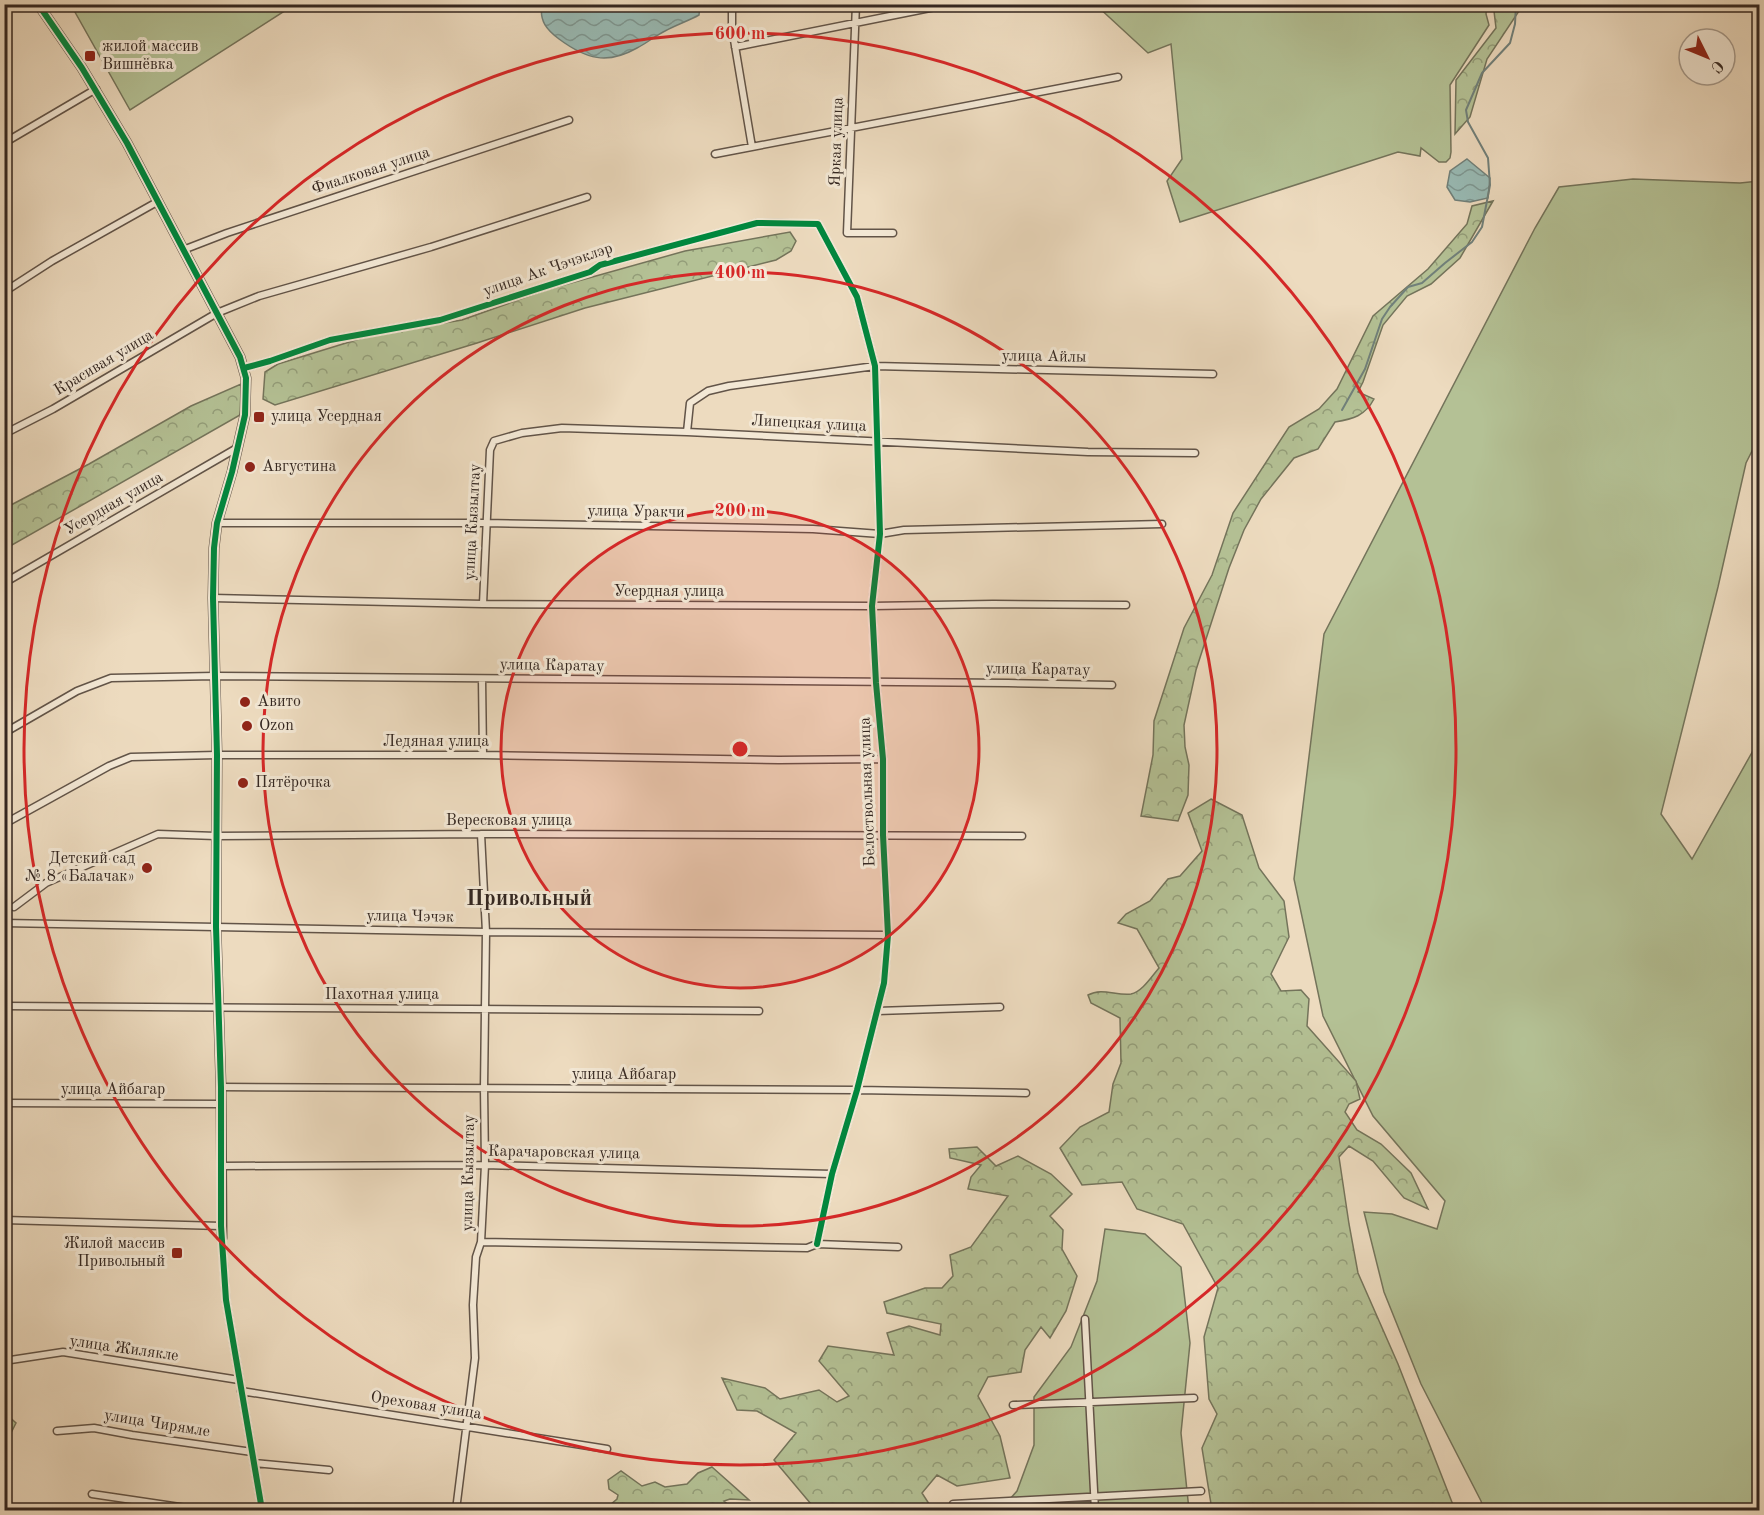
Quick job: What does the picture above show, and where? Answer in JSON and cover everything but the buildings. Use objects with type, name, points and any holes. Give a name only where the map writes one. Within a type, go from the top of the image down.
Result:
[{"type":"street","points":[[38,4],[96,89],[127,143],[240,357],[246,378],[245,415],[217,523],[214,548],[214,676],[217,755],[216,927],[221,1087],[221,1226],[226,1300],[262,1510]]},
{"type":"street","points":[[732,4],[732,28],[752,147]]},
{"type":"street","name":"Яркая улица","points":[[856,4],[847,233],[893,233]]},
{"type":"street","points":[[735,46],[950,4]]},
{"type":"street","points":[[715,153],[1118,77]]},
{"type":"street","points":[[4,143],[96,89]]},
{"type":"street","name":"Фиалковая улица","points":[[183,250],[227,233],[569,120]]},
{"type":"street","points":[[217,313],[259,296],[431,247],[587,197]]},
{"type":"street","points":[[4,292],[52,261],[157,202]]},
{"type":"street","name":"улица Ак Чэчэклэр","points":[[244,368],[270,362],[330,340],[440,320],[590,273],[600,265],[757,223],[818,224],[857,297]]},
{"type":"street","name":"Белоствольная улица","points":[[817,1244],[832,1174],[857,1090],[884,983],[888,935],[883,835],[884,759],[876,683],[872,606],[880,534],[875,366],[857,297]]},
{"type":"street","name":"Красивая улица","points":[[4,434],[53,409],[217,313]]},
{"type":"street","name":"улица Айлы","points":[[687,432],[690,403],[708,391],[759,380],[875,366],[1213,374]]},
{"type":"street","name":"Липецкая улица","points":[[494,441],[522,433],[562,428],[1088,452],[1195,453]]},
{"type":"street","name":"улица Кызылтау","points":[[483,604],[485,523],[490,450],[494,441]]},
{"type":"street","name":"Усердная улица","points":[[7,582],[237,448]]},
{"type":"street","name":"улица Уракчи","points":[[217,523],[485,523],[813,529],[880,534],[904,530],[1162,524]]},
{"type":"street","points":[[4,574],[7,582]]},
{"type":"street","name":"Усердная улица","points":[[213,598],[483,604],[1126,605]]},
{"type":"street","name":"улица Каратау","points":[[4,733],[77,691],[111,678],[214,676],[1112,685]]},
{"type":"street","points":[[482,679],[483,755]]},
{"type":"street","name":"Ледяная улица","points":[[4,824],[109,766],[131,757],[483,755],[779,760],[884,759]]},
{"type":"street","name":"Вересковая улица","points":[[14,907],[46,883],[158,834],[216,836],[481,834],[1022,836]]},
{"type":"street","name":"улица Кызылтау","points":[[456,1510],[475,1358],[472,1305],[476,1257],[481,1242],[485,1165],[486,932],[481,834]]},
{"type":"street","name":"улица Чэчэк","points":[[4,923],[486,932],[888,935]]},
{"type":"street","name":"Пахотная улица","points":[[4,1006],[759,1011]]},
{"type":"street","points":[[877,1011],[1000,1006]]},
{"type":"street","name":"улица Айбагар","points":[[221,1087],[1026,1093]]},
{"type":"street","name":"улица Айбагар","points":[[4,1103],[220,1104]]},
{"type":"street","name":"Карачаровская улица","points":[[222,1166],[485,1165],[832,1174]]},
{"type":"street","points":[[4,1220],[221,1226]]},
{"type":"street","points":[[481,1242],[807,1248],[817,1244],[898,1247]]},
{"type":"street","points":[[1086,1319],[1095,1510]]},
{"type":"street","name":"улица Жилякле","points":[[4,1361],[63,1352],[239,1380]]},
{"type":"street","name":"Ореховая улица","points":[[241,1391],[606,1449]]},
{"type":"street","points":[[1013,1405],[1194,1398]]},
{"type":"street","name":"улица Чирямле","points":[[57,1431],[94,1428],[252,1452]]},
{"type":"street","points":[[254,1462],[329,1470]]},
{"type":"street","points":[[953,1504],[1201,1491]]},
{"type":"street","points":[[92,1494],[200,1510]]},
{"type":"green space","points":[[71,5],[294,5],[130,110]]},
{"type":"green space","points":[[1096,5],[1487,5],[1486,14],[1489,25],[1450,85],[1451,152],[1446,162],[1439,162],[1421,148],[1420,156],[1398,152],[1180,222],[1167,181],[1182,159],[1171,44],[1148,53]]},
{"type":"green space","points":[[1496,5],[1523,5],[1487,59],[1470,117],[1455,134],[1456,80],[1496,28],[1494,11]]},
{"type":"green space","points":[[1633,179],[1740,183],[1759,181],[1759,437],[1746,463],[1718,587],[1661,814],[1692,859],[1759,740],[1759,1510],[1484,1510],[1421,1384],[1384,1292],[1364,1212],[1392,1214],[1437,1229],[1445,1201],[1373,1116],[1323,1016],[1294,879],[1324,634],[1535,228],[1559,187]]},
{"type":"green space","points":[[1493,201],[1460,258],[1431,284],[1407,296],[1383,325],[1358,392],[1374,399],[1367,409],[1358,416],[1335,422],[1318,449],[1294,458],[1261,499],[1244,530],[1229,568],[1196,670],[1184,725],[1189,765],[1188,795],[1178,821],[1141,816],[1153,755],[1154,721],[1184,628],[1212,575],[1233,513],[1289,427],[1319,409],[1337,389],[1373,316],[1428,269],[1467,224],[1472,206]]},
{"type":"green space","points":[[790,232],[796,241],[791,251],[776,260],[585,308],[275,405],[263,399],[265,372],[278,364],[372,335],[462,320],[546,290],[685,251]]},
{"type":"green space","points":[[241,384],[243,396],[240,415],[5,549],[4,510],[11,505],[191,406]]},
{"type":"green space","points":[[1211,799],[1242,815],[1259,868],[1284,901],[1289,937],[1271,974],[1281,991],[1301,990],[1309,999],[1307,1026],[1356,1081],[1360,1099],[1349,1104],[1345,1112],[1357,1130],[1381,1144],[1411,1173],[1428,1209],[1404,1198],[1373,1161],[1349,1146],[1339,1157],[1358,1273],[1398,1364],[1455,1510],[1212,1510],[1202,1448],[1217,1414],[1209,1399],[1204,1337],[1218,1288],[1183,1224],[1137,1209],[1122,1182],[1082,1185],[1060,1148],[1080,1127],[1109,1112],[1113,1084],[1121,1063],[1120,1018],[1091,1003],[1088,995],[1099,992],[1135,993],[1159,968],[1137,929],[1118,923],[1126,914],[1150,901],[1168,879],[1180,876],[1202,851],[1188,813]]},
{"type":"green space","points":[[977,1147],[996,1166],[1018,1156],[1051,1174],[1072,1194],[1050,1216],[1063,1230],[1062,1249],[1077,1276],[1066,1311],[1050,1338],[1041,1327],[1025,1350],[1021,1372],[988,1377],[978,1396],[1000,1436],[1010,1478],[957,1486],[937,1475],[922,1493],[933,1510],[816,1510],[774,1460],[796,1433],[757,1411],[737,1410],[722,1378],[765,1388],[780,1399],[819,1390],[837,1402],[849,1396],[819,1361],[828,1346],[894,1355],[887,1333],[909,1326],[940,1335],[941,1324],[887,1313],[884,1302],[925,1288],[942,1288],[953,1276],[950,1255],[971,1247],[1008,1196],[968,1189],[971,1177],[981,1165],[950,1158],[949,1149]]},
{"type":"green space","points":[[1105,1229],[1145,1234],[1181,1267],[1190,1343],[1181,1433],[1189,1510],[1000,1510],[1017,1491],[1034,1445],[1034,1397],[1071,1347],[1097,1281]]},
{"type":"green space","points":[[4,1397],[6,1414],[16,1423],[11,1433],[5,1432]]},
{"type":"green space","points":[[712,1467],[749,1500],[724,1501],[734,1510],[604,1510],[617,1499],[618,1495],[609,1489],[608,1480],[621,1471],[642,1486],[655,1482],[665,1487],[687,1484],[698,1473]]},
{"type":"water","points":[[700,4],[699,15],[626,53],[606,58],[578,51],[555,36],[543,20],[542,5]]},
{"type":"water","points":[[1467,159],[1490,178],[1488,198],[1470,202],[1455,200],[1447,187],[1450,171]]},
{"type":"waterway","points":[[1342,410],[1365,369],[1382,319],[1390,307],[1408,287],[1422,283],[1472,242],[1482,227],[1490,185],[1488,158],[1468,122],[1466,110],[1482,73],[1510,43],[1515,24],[1516,4]]},
{"type":"cycle path","points":[[38,4],[82,68],[127,143],[240,357],[246,378],[245,415],[217,523],[214,548],[217,755],[216,927],[221,1087],[221,1226],[226,1300],[262,1510]]},
{"type":"cycle path","points":[[244,368],[330,340],[440,320],[590,272],[600,265],[757,223],[818,224],[857,297],[875,366],[880,534],[872,606],[883,759],[883,835],[888,935],[884,983],[857,1090],[832,1174],[817,1244]]},
{"type":"place","name":"жилой массив Вишнёвка","points":[[90,56]]},
{"type":"place","name":"улица Усердная","points":[[259,417]]},
{"type":"place","name":"Августина","points":[[250,467]]},
{"type":"place","name":"Авито","points":[[245,702]]},
{"type":"place","name":"Ozon","points":[[247,726]]},
{"type":"place","name":"Пятёрочка","points":[[243,783]]},
{"type":"place","name":"Детский сад № 8 «Балачак»","points":[[147,868]]},
{"type":"place","name":"Жилой массив Привольный","points":[[177,1253]]},
{"type":"district","name":"Привольный","points":[[529,899]]}]
